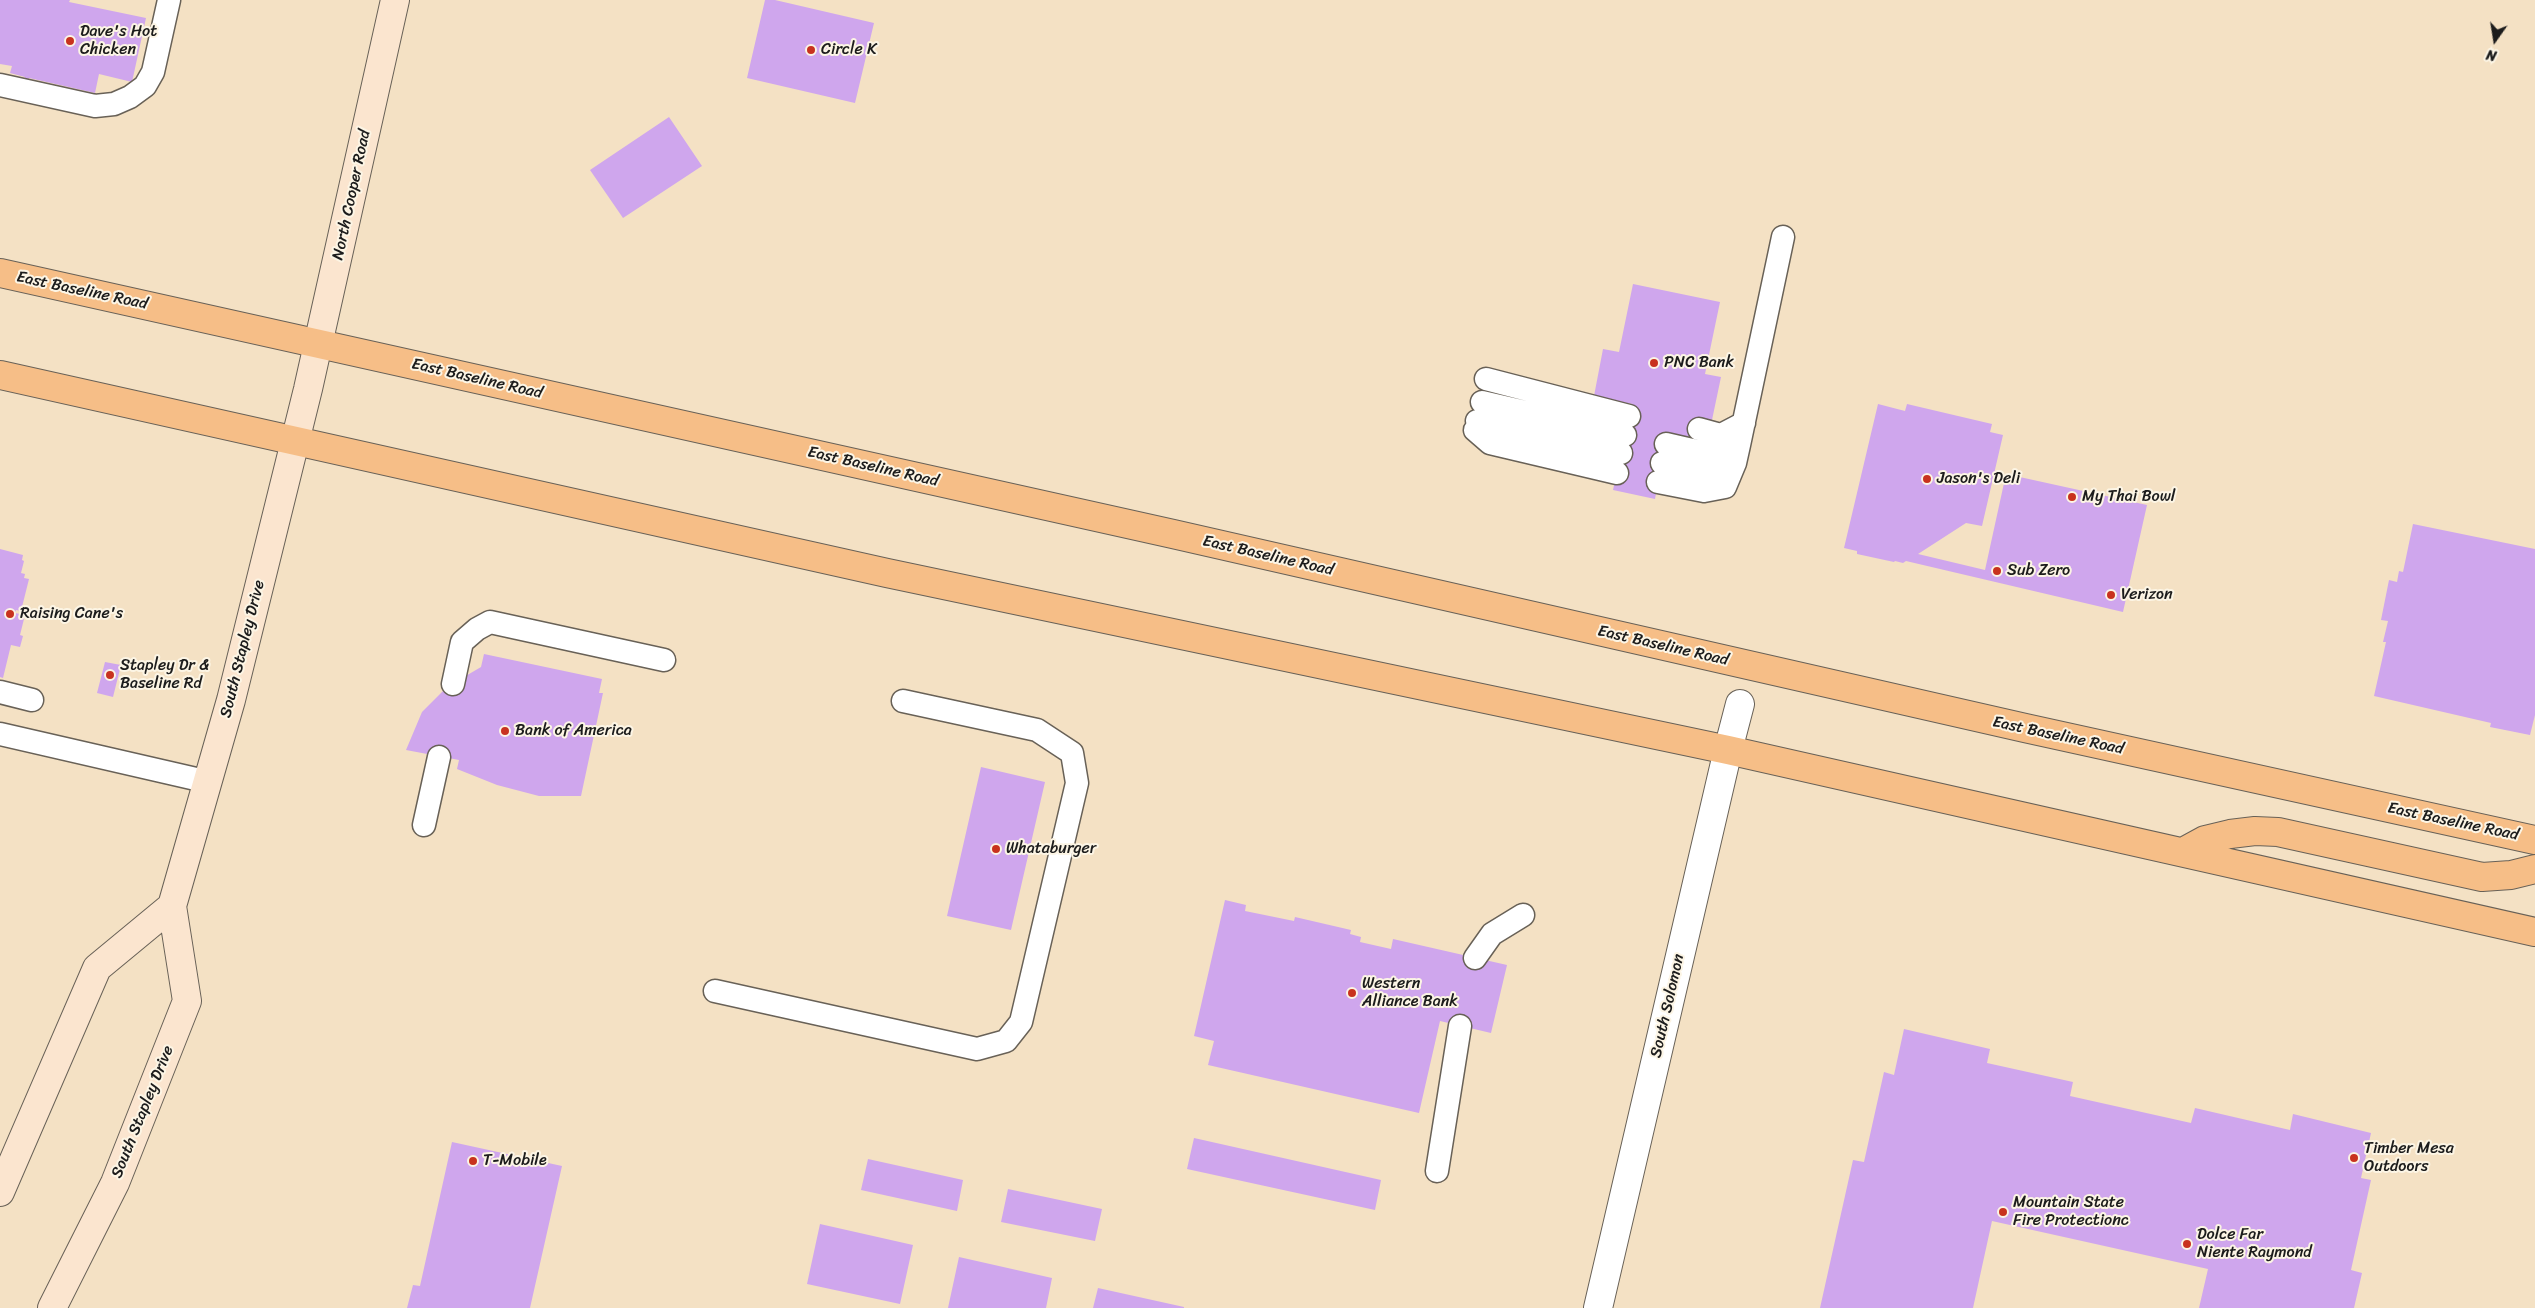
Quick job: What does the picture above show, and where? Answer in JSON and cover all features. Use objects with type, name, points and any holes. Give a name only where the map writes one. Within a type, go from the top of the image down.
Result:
[{"type":"main road","name":"North Cooper Road","points":[[308,389],[395,0]]},
{"type":"main road","name":"East Baseline Road","points":[[0,274],[319,343],[1172,534],[1848,689],[2535,840]]},
{"type":"main road","points":[[0,375],[896,575],[1728,750],[2535,932]]},
{"type":"main road","name":"South Stapley Drive","points":[[52,1308],[115,1183],[187,1001],[172,906],[209,782],[308,389]]},
{"type":"main road","points":[[2182,852],[2205,840],[2255,831],[2287,834],[2482,877],[2511,875],[2535,869]]},
{"type":"main road","points":[[0,1192],[97,968],[172,906]]},
{"type":"street","name":"South Solomon","points":[[1598,1308],[1740,704]]},
{"type":"lane","points":[[0,85],[95,106],[114,104],[130,97],[145,86],[153,72],[169,0]]},
{"type":"lane","points":[[1737,454],[1714,455],[1662,463],[1704,492],[1725,487],[1737,454],[1783,237]]},
{"type":"lane","points":[[1486,380],[1623,444]]},
{"type":"lane","points":[[1478,418],[1623,444],[1490,443],[1478,418]]},
{"type":"lane","points":[[1699,429],[1721,435],[1744,423]]},
{"type":"lane","points":[[453,684],[462,642],[477,629],[490,622],[664,660]]},
{"type":"lane","points":[[0,692],[32,700]]},
{"type":"lane","points":[[715,990],[977,1049],[1006,1041],[1021,1022],[1077,783],[1072,753],[1037,730],[903,701]]},
{"type":"lane","points":[[0,734],[209,782]]},
{"type":"lane","points":[[424,825],[439,757]]},
{"type":"lane","points":[[1475,958],[1492,934],[1522,915]]},
{"type":"lane","points":[[1437,1171],[1460,1026]]},
{"type":"building","name":"Dave's Hot Chicken","points":[[0,0],[70,0],[69,2],[146,18],[132,82],[99,74],[95,93],[29,78],[28,82],[24,81],[25,77],[10,73],[12,66],[0,64]]},
{"type":"building","name":"Circle K","points":[[765,0],[775,0],[874,23],[855,103],[747,78]]},
{"type":"building","points":[[669,117],[702,166],[623,218],[590,170]]},
{"type":"building","name":"PNC Bank","points":[[1633,284],[1720,302],[1705,374],[1721,377],[1712,420],[1701,418],[1696,443],[1658,482],[1655,499],[1613,490],[1632,404],[1594,396],[1603,349],[1619,352]]},
{"type":"building","points":[[1878,404],[1905,411],[1907,404],[1992,424],[1990,432],[2003,435],[1982,526],[1966,523],[1918,554],[1985,570],[2006,474],[2147,505],[2123,612],[1906,561],[1903,563],[1894,562],[1857,554],[1857,551],[1844,548]]},
{"type":"building","points":[[2413,524],[2535,549],[2535,715],[2530,735],[2490,727],[2491,723],[2374,696],[2386,642],[2383,642],[2388,621],[2381,620],[2389,580],[2397,582],[2399,571],[2403,572]]},
{"type":"building","name":"Raising Cane's","points":[[0,549],[23,555],[22,560],[24,561],[21,573],[25,574],[24,578],[29,579],[21,611],[16,610],[15,613],[25,615],[20,635],[23,636],[20,647],[11,645],[3,678],[0,677]]},
{"type":"building","name":"Bank of America","points":[[484,654],[602,679],[599,693],[603,693],[581,796],[539,796],[497,785],[457,769],[459,760],[406,750],[422,712],[447,687],[481,667]]},
{"type":"building","points":[[105,662],[121,665],[113,697],[97,693]]},
{"type":"building","name":"Whataburger","points":[[981,767],[1045,782],[1011,930],[947,916]]},
{"type":"building","name":"Western Alliance Bank","points":[[1225,900],[1246,905],[1245,911],[1294,921],[1295,917],[1351,930],[1350,934],[1361,937],[1360,942],[1391,949],[1393,939],[1507,965],[1491,1033],[1440,1021],[1419,1113],[1208,1065],[1214,1041],[1194,1036]]},
{"type":"building","points":[[1904,1029],[1990,1049],[1987,1063],[2073,1082],[2070,1096],[2191,1123],[2195,1108],[2290,1130],[2293,1114],[2371,1133],[2361,1178],[2371,1180],[2351,1270],[2362,1273],[2354,1308],[2199,1308],[2208,1269],[1992,1221],[1973,1308],[1820,1308],[1853,1160],[1864,1162],[1884,1072],[1894,1075]]},
{"type":"building","points":[[1194,1138],[1381,1180],[1375,1210],[1187,1169]]},
{"type":"building","points":[[452,1142],[562,1166],[530,1308],[407,1308],[413,1285],[420,1286]]},
{"type":"building","points":[[868,1159],[963,1180],[957,1211],[861,1190]]},
{"type":"building","points":[[1008,1189],[1102,1209],[1095,1241],[1001,1222]]},
{"type":"building","points":[[820,1224],[913,1245],[900,1304],[807,1284]]},
{"type":"building","points":[[959,1257],[1052,1278],[1046,1308],[948,1308]]},
{"type":"building","points":[[1098,1288],[1184,1307],[1184,1308],[1093,1308]]},
{"type":"place","name":"Dave's Hot Chicken","points":[[70,41]]},
{"type":"place","name":"Circle K","points":[[811,50]]},
{"type":"place","name":"PNC Bank","points":[[1654,363]]},
{"type":"place","name":"Jason's Deli","points":[[1927,479]]},
{"type":"place","name":"My Thai Bowl","points":[[2072,497]]},
{"type":"place","name":"Sub Zero","points":[[1997,571]]},
{"type":"place","name":"Verizon","points":[[2111,595]]},
{"type":"place","name":"Raising Cane's","points":[[10,614]]},
{"type":"place","name":"Stapley Dr & Baseline Rd","points":[[110,675]]},
{"type":"place","name":"Bank of America","points":[[505,731]]},
{"type":"place","name":"Whataburger","points":[[996,849]]},
{"type":"place","name":"Western Alliance Bank","points":[[1352,993]]},
{"type":"place","name":"Timber Mesa Outdoors","points":[[2354,1158]]},
{"type":"place","name":"T-Mobile","points":[[473,1161]]},
{"type":"place","name":"Mountain State Fire Protectionc","points":[[2003,1212]]},
{"type":"place","name":"Dolce Far Niente Raymond","points":[[2187,1244]]}]
